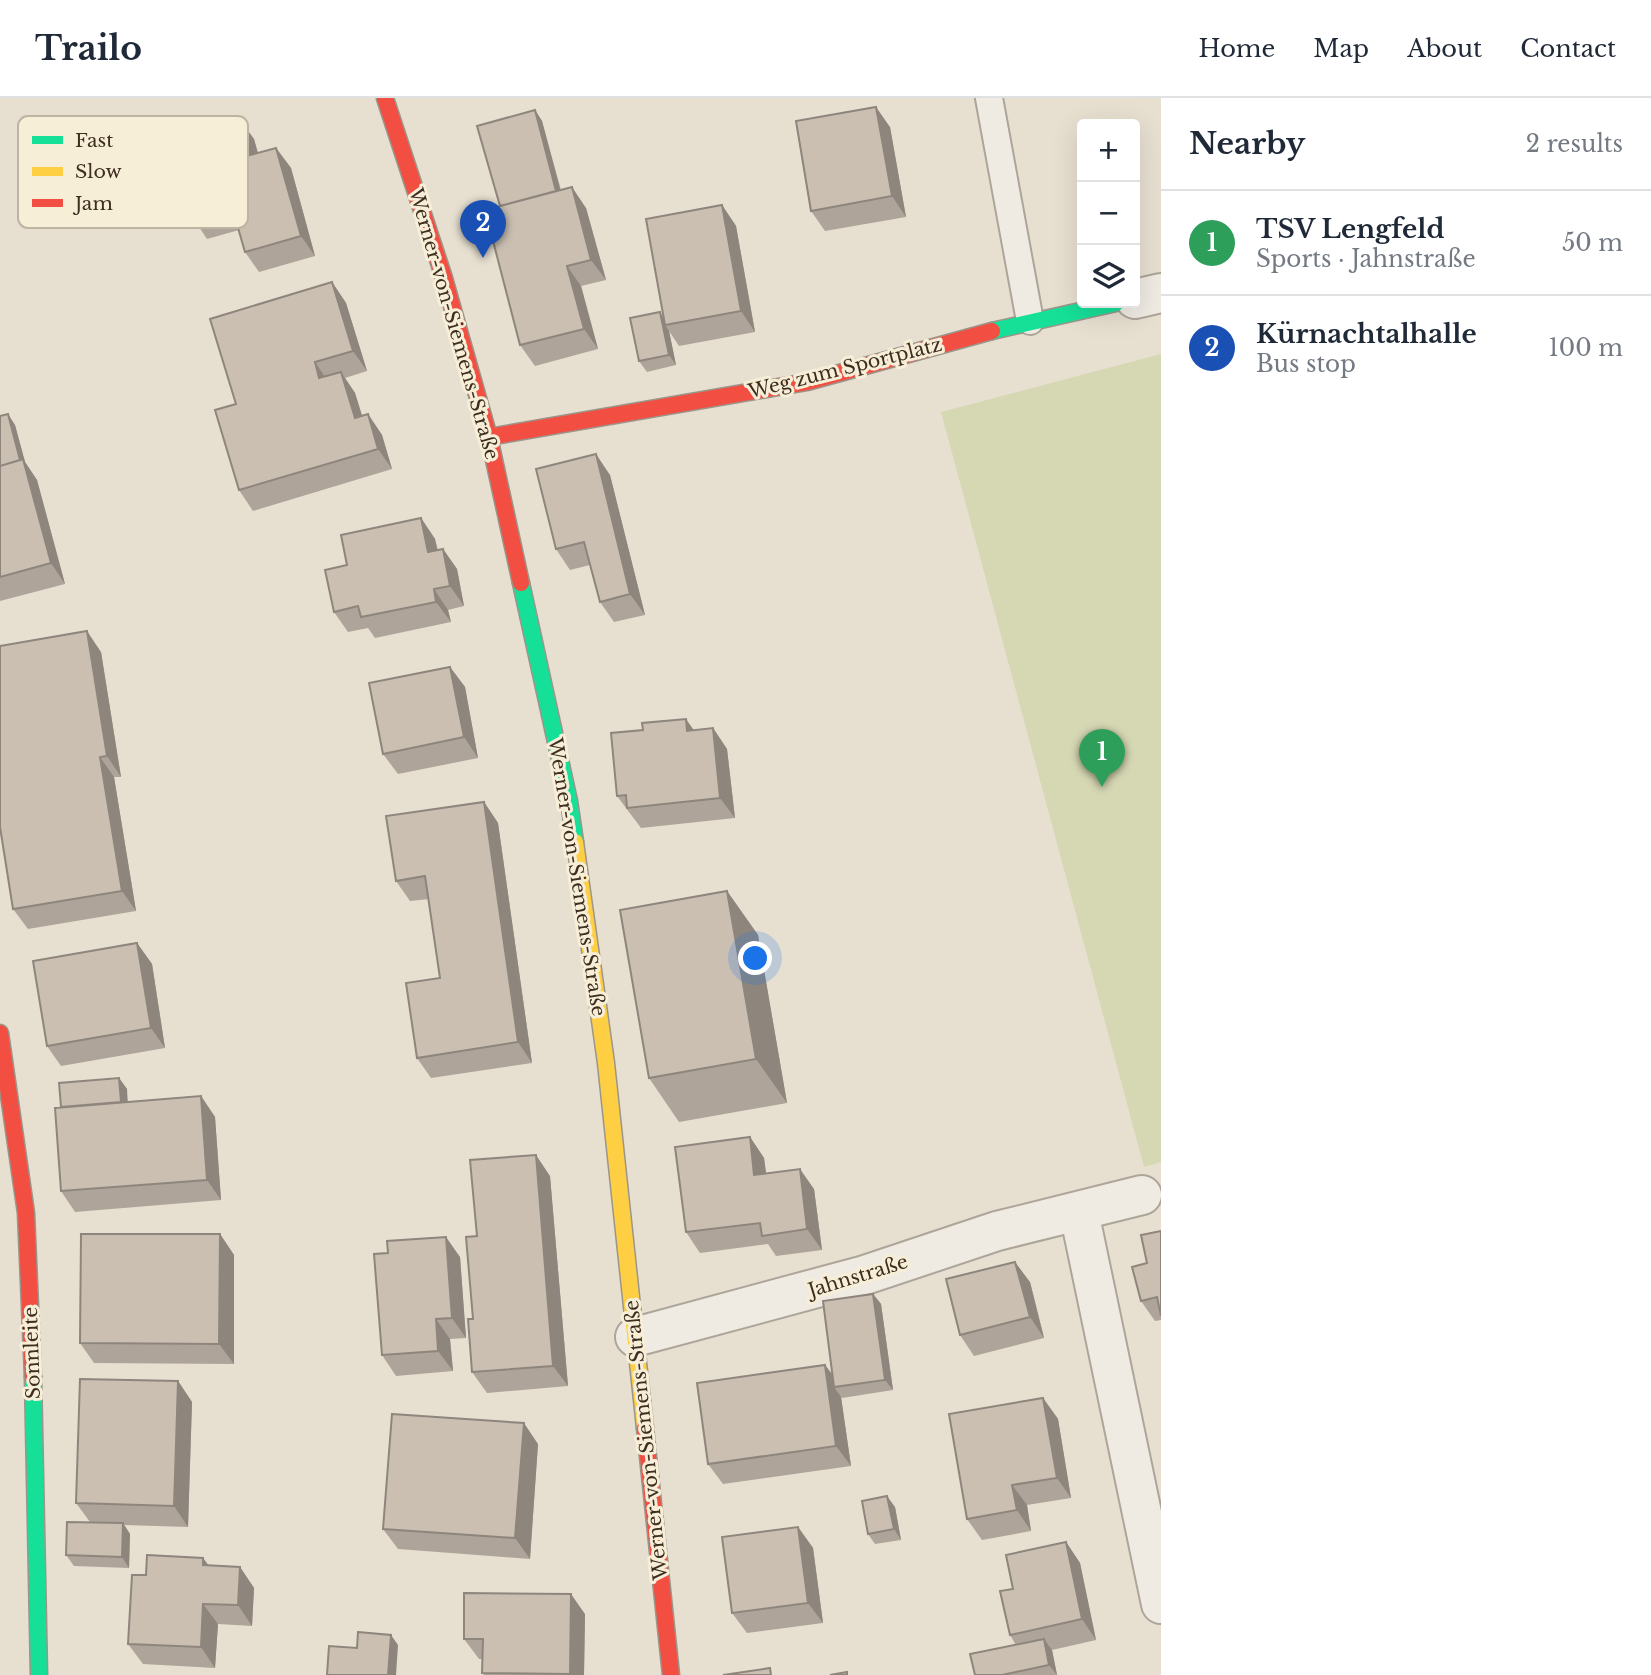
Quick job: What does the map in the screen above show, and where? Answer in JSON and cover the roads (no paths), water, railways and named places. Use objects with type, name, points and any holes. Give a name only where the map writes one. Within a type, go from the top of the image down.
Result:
[{"type":"street","name":"Werner-von-Siemens-Straße","points":[[385,98],[444,278],[489,438],[569,801],[606,1063],[671,1675]]},
{"type":"street","points":[[1140,298],[1161,293]]},
{"type":"street","name":"Weg zum Sportplatz","points":[[489,438],[807,382],[1030,321],[1092,308]]},
{"type":"street","name":"Sonnleite","points":[[0,1033],[26,1213],[36,1458],[40,1675]]},
{"type":"street","name":"Jahnstraße","points":[[635,1337],[865,1275],[997,1231],[1151,1192]]},
{"type":"street","points":[[1079,1212],[1161,1604]]},
{"type":"lane","points":[[989,98],[1030,321]]},
{"type":"place","name":"Kürnachtalhalle","points":[[483,258]]},
{"type":"place","name":"TSV Lengfeld","points":[[1102,787]]}]
